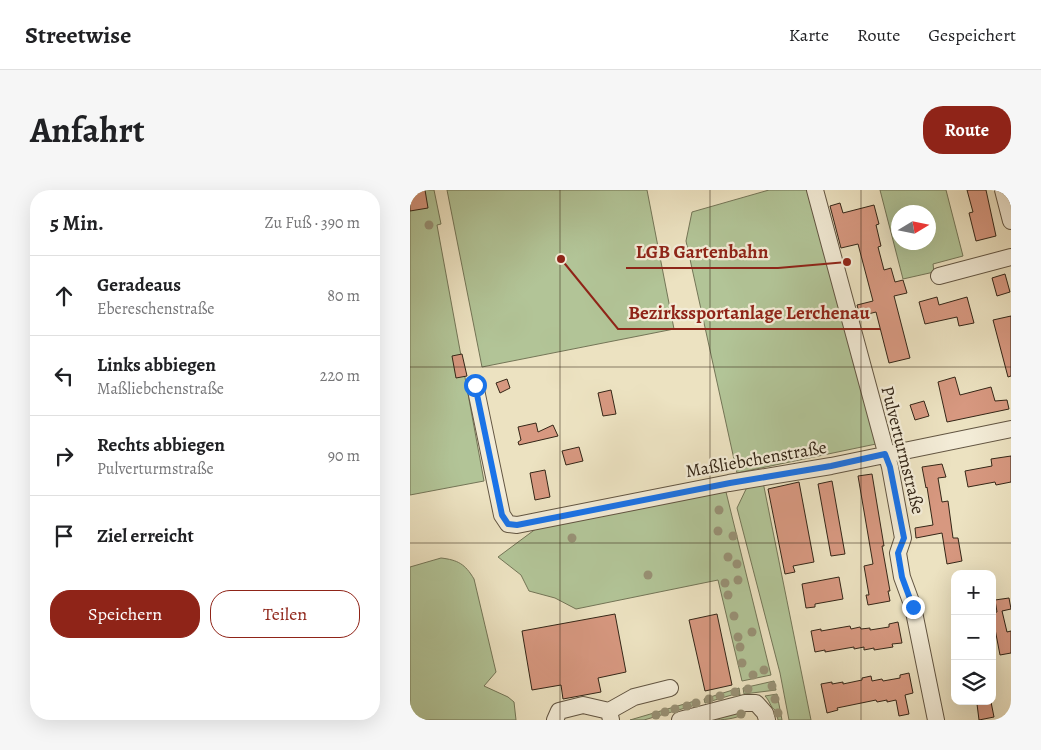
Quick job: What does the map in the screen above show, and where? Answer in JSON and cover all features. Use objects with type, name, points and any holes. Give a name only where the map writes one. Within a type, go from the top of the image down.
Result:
[{"type":"street","name":"Pulverturmstraße","points":[[815,190],[890,467],[904,538],[898,553],[902,577],[913,607],[936,720]]},
{"type":"street","points":[[1003,190],[1011,221]]},
{"type":"street","points":[[939,276],[1011,257]]},
{"type":"street","name":"Maßliebchenstraße","points":[[475,385],[502,515],[508,524],[517,525],[730,483],[831,466],[1011,429]]},
{"type":"street","points":[[555,720],[559,711],[583,705],[610,715],[634,696],[670,688]]},
{"type":"street","points":[[681,720],[745,703],[756,703],[766,713],[767,720]]},
{"type":"green space","points":[[410,190],[434,190],[441,224],[437,225],[484,481],[410,495]]},
{"type":"green space","points":[[447,190],[647,190],[674,329],[482,367]]},
{"type":"green space","points":[[769,190],[807,190],[876,444],[737,473],[686,241],[692,212]]},
{"type":"green space","points":[[880,190],[946,190],[963,256],[933,264],[934,272],[903,279],[896,250],[936,250],[936,205],[891,205],[891,233]]},
{"type":"green space","points":[[763,482],[811,720],[789,720],[780,673],[737,508],[748,485]]},
{"type":"green space","points":[[719,490],[726,492],[771,675],[742,681],[718,580],[576,609],[555,598],[529,591],[521,575],[498,557],[537,528]]},
{"type":"green space","points":[[441,558],[460,564],[474,579],[496,672],[484,686],[508,697],[514,702],[516,720],[410,720],[410,567]]},
{"type":"green space","points":[[774,681],[776,690],[744,694],[743,688]]},
{"type":"green space","points":[[739,688],[740,695],[735,694],[705,703],[704,699]]},
{"type":"green space","points":[[777,694],[782,720],[778,720],[776,711],[765,696]]},
{"type":"green space","points":[[698,700],[699,704],[644,720],[630,720]]},
{"type":"green space","points":[[744,708],[745,714],[741,716],[712,720]]},
{"type":"building","points":[[410,190],[425,190],[428,208],[410,211]]},
{"type":"building","points":[[967,190],[986,190],[996,236],[976,241],[969,213],[973,212]]},
{"type":"building","points":[[840,203],[843,213],[874,205],[879,224],[876,225],[881,246],[878,247],[884,270],[891,268],[895,282],[903,280],[907,293],[894,296],[910,358],[889,363],[876,312],[860,316],[857,305],[873,301],[858,244],[841,248],[830,206]]},
{"type":"building","points":[[1005,274],[1010,292],[997,296],[992,278]]},
{"type":"building","points":[[937,297],[939,305],[967,297],[974,323],[959,326],[957,317],[925,324],[919,302]]},
{"type":"building","points":[[1011,316],[1011,376],[1008,377],[993,320]]},
{"type":"building","points":[[462,354],[467,376],[456,378],[452,356]]},
{"type":"building","points":[[955,377],[960,395],[991,387],[995,401],[1007,400],[1009,409],[947,422],[938,382]]},
{"type":"building","points":[[507,379],[510,388],[500,393],[496,383]]},
{"type":"building","points":[[611,390],[616,414],[603,416],[598,393]]},
{"type":"building","points":[[924,401],[929,416],[915,420],[910,405]]},
{"type":"building","points":[[536,423],[538,432],[553,425],[558,436],[519,445],[518,442],[521,440],[518,427]]},
{"type":"building","points":[[579,447],[583,461],[566,465],[562,451]]},
{"type":"building","points":[[1011,456],[1011,482],[996,485],[995,482],[968,487],[965,471],[992,466],[991,459]]},
{"type":"building","points":[[942,464],[946,477],[938,478],[942,502],[948,501],[953,538],[958,538],[962,561],[947,564],[942,533],[916,538],[915,528],[933,525],[922,467]]},
{"type":"building","points":[[545,470],[550,497],[535,500],[530,473]]},
{"type":"building","points":[[872,474],[884,546],[882,546],[890,601],[868,605],[866,595],[869,595],[864,566],[873,564],[858,476]]},
{"type":"building","points":[[832,481],[845,554],[831,556],[818,484]]},
{"type":"building","points":[[799,482],[814,562],[793,566],[795,572],[785,574],[768,489]]},
{"type":"building","points":[[839,577],[843,599],[815,604],[815,607],[806,608],[802,584]]},
{"type":"building","points":[[1009,598],[1011,609],[1002,611],[1007,632],[1011,631],[1011,653],[1000,655],[996,634],[996,600]]},
{"type":"building","points":[[615,614],[626,672],[598,678],[601,692],[563,699],[561,685],[532,690],[522,631]]},
{"type":"building","points":[[717,614],[732,685],[705,691],[689,620]]},
{"type":"building","points":[[898,622],[902,643],[892,644],[893,647],[864,650],[864,647],[854,649],[854,647],[815,652],[811,631],[850,626],[851,629],[860,627],[861,629],[870,628],[870,630],[889,627],[889,624]]},
{"type":"building","points":[[909,673],[913,693],[905,695],[909,714],[899,716],[896,700],[877,702],[876,700],[837,708],[838,710],[827,713],[821,684],[843,682],[843,684],[871,676],[872,681],[882,679],[883,681],[900,678],[900,675]]},
{"type":"building","points":[[977,705],[992,705],[994,717],[979,720]]},
{"type":"place","name":"Bezirkssportanlage Lerchenau","points":[[561,259]]},
{"type":"place","name":"LGB Gartenbahn","points":[[847,262]]},
{"type":"route","points":[[475,385],[502,515],[508,524],[517,525],[730,483],[831,466],[885,454],[890,467],[904,538],[898,553],[902,577],[913,607]]}]
